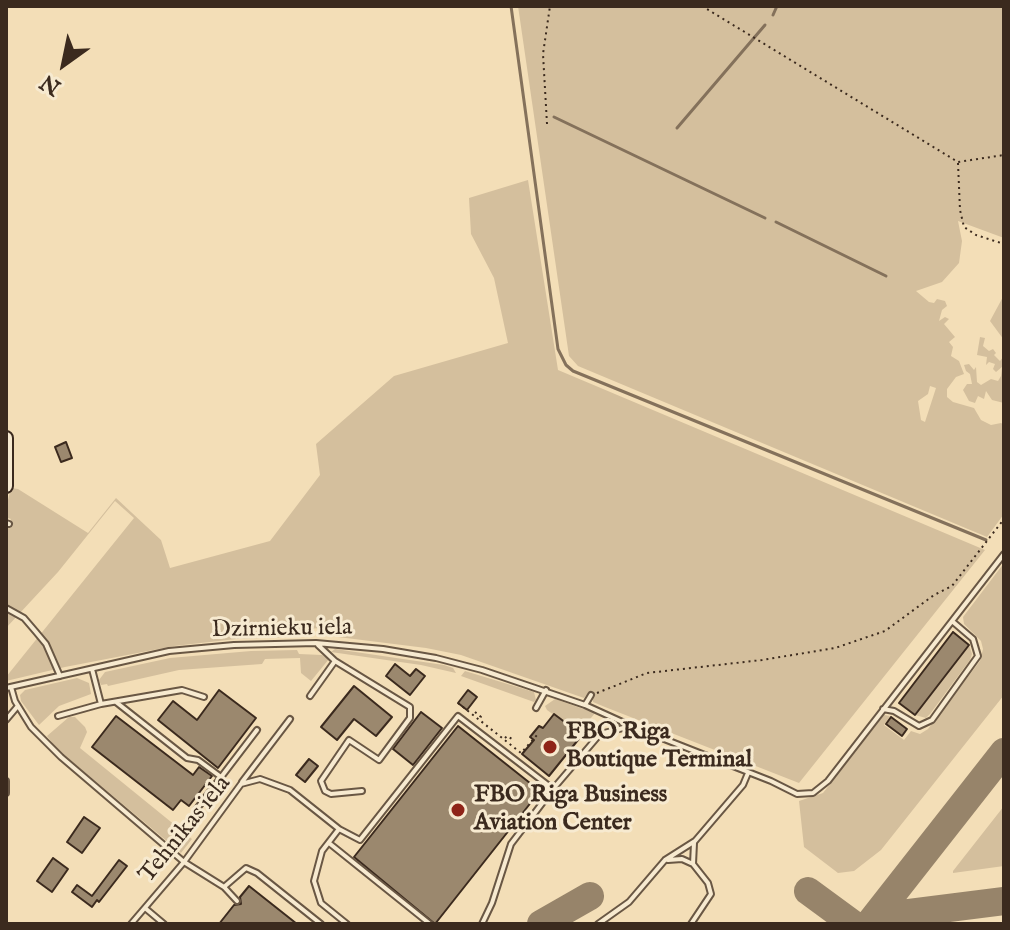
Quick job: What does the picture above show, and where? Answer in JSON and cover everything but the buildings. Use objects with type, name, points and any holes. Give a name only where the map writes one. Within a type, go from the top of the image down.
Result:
[{"type":"street","points":[[6,438],[6,486]]},
{"type":"lane","name":"Dzirnieku iela","points":[[8,688],[169,651],[234,645],[316,643],[383,649],[436,658],[546,690],[797,794],[806,795],[820,790],[1004,554]]},
{"type":"lane","points":[[6,608],[24,618],[46,644],[60,676]]},
{"type":"lane","points":[[883,709],[919,726],[932,720],[978,656],[973,639],[952,621]]},
{"type":"lane","points":[[316,643],[335,661],[410,707],[410,718],[379,760],[349,740],[321,781],[325,791],[331,794],[362,791]]},
{"type":"lane","points":[[310,696],[335,661]]},
{"type":"lane","points":[[92,669],[101,704]]},
{"type":"lane","points":[[8,688],[31,727],[61,757],[184,862],[224,887],[237,901]]},
{"type":"lane","points":[[58,716],[101,704],[182,690],[204,697]]},
{"type":"lane","points":[[536,708],[546,690]]},
{"type":"lane","points":[[585,705],[591,695]]},
{"type":"lane","points":[[116,702],[187,758],[198,760],[221,777]]},
{"type":"lane","points":[[6,720],[18,706]]},
{"type":"lane","points":[[347,924],[321,903],[314,881],[322,851],[339,829],[360,840],[458,716],[553,789]]},
{"type":"lane","points":[[241,784],[290,719]]},
{"type":"lane","points":[[482,924],[511,844],[600,734],[631,726]]},
{"type":"lane","points":[[196,810],[257,730]]},
{"type":"lane","points":[[598,924],[629,902],[665,860],[695,841],[743,785],[748,773]]},
{"type":"lane","name":"Tehnikas iela","points":[[131,924],[184,862],[241,784],[260,779],[290,790],[339,829]]},
{"type":"lane","points":[[6,781],[6,793]]},
{"type":"lane","points":[[693,864],[695,841]]},
{"type":"lane","points":[[328,843],[430,924]]},
{"type":"lane","points":[[665,860],[682,859],[693,864],[708,883],[711,894],[691,924]]},
{"type":"lane","points":[[224,887],[246,868],[257,873],[321,924]]},
{"type":"lane","points":[[145,908],[164,924]]},
{"type":"path","points":[[547,124],[543,54],[550,6]]},
{"type":"path","points":[[702,6],[958,162],[1004,155]]},
{"type":"path","points":[[958,162],[960,210],[964,227],[976,235],[1004,244]]},
{"type":"path","points":[[591,695],[647,673],[835,648],[885,631],[934,595],[952,586],[1004,519]]},
{"type":"path","points":[[458,703],[494,728],[521,753],[538,734]]},
{"type":"path","points":[[475,712],[481,717],[479,719]]},
{"type":"path","points":[[504,739],[507,736],[512,739]]},
{"type":"shaded area","points":[[518,6],[1004,6],[1004,238],[958,221],[962,241],[959,263],[942,282],[916,291],[929,302],[934,303],[937,299],[945,301],[947,306],[942,310],[939,321],[945,317],[949,319],[944,324],[955,337],[949,342],[953,347],[951,356],[959,361],[964,374],[956,377],[947,389],[947,397],[974,408],[981,420],[991,425],[1004,425],[1004,514],[987,537],[578,366],[569,356]],"holes":[[[930,386],[936,388],[925,422],[921,420],[918,401],[928,394]]]},
{"type":"shaded area","points":[[528,180],[558,370],[985,550],[799,783],[593,702],[593,696],[588,693],[584,698],[461,655],[330,636],[324,634],[321,628],[306,629],[288,637],[174,646],[6,681],[6,677],[134,518],[115,501],[58,572],[6,628],[6,530],[11,519],[6,508],[11,488],[18,489],[88,533],[116,498],[161,540],[170,568],[270,541],[320,475],[316,444],[394,376],[508,343],[494,278],[471,234],[469,198]]},
{"type":"shaded area","points":[[1004,295],[1004,340],[990,321]]},
{"type":"shaded area","points":[[980,337],[985,338],[983,346],[989,351],[993,349],[1000,361],[1004,356],[1004,403],[992,400],[986,391],[984,399],[978,396],[975,403],[969,401],[963,390],[967,384],[972,384],[964,365],[969,364],[974,370],[976,367],[977,382],[981,385],[991,379],[998,381],[1001,376],[1002,367],[996,372],[993,369],[995,364],[989,362],[986,365],[987,357],[977,355]]},
{"type":"shaded area","points":[[1004,563],[1004,695],[881,850],[854,871],[838,873],[804,847],[799,801],[823,793],[884,715],[890,716],[884,725],[904,740],[911,731],[920,734],[928,729],[980,661],[981,641],[964,624],[963,617]]},
{"type":"shaded area","points":[[969,645],[970,660],[930,714],[926,718],[915,715]]},
{"type":"shaded area","points":[[335,649],[444,665],[453,668],[456,673],[331,652]]},
{"type":"shaded area","points":[[297,650],[299,654],[322,655],[329,659],[311,681],[301,673],[300,658],[265,659],[262,664],[179,670],[108,686],[101,685],[99,680],[105,672],[170,658]]},
{"type":"shaded area","points":[[465,671],[534,692],[536,700],[534,702],[461,676]]},
{"type":"shaded area","points":[[77,678],[89,683],[91,694],[59,706],[39,725],[21,701],[20,695],[25,690]]},
{"type":"shaded area","points":[[555,699],[595,713],[579,733],[547,710],[545,706]]},
{"type":"shaded area","points":[[69,717],[75,717],[87,732],[80,748],[192,839],[181,853],[57,749],[47,736]]},
{"type":"shaded area","points":[[1004,806],[1004,866],[953,873],[953,871]]},
{"type":"waterway","points":[[511,6],[558,349],[566,365],[573,371],[986,540]]},
{"type":"waterway","points":[[773,15],[777,6]]},
{"type":"waterway","points":[[677,128],[765,25]]},
{"type":"waterway","points":[[554,117],[765,218]]},
{"type":"waterway","points":[[776,222],[886,276]]},
{"type":"taxiway","points":[[869,924],[1004,752]]},
{"type":"taxiway","points":[[808,891],[853,924]]},
{"type":"taxiway","points":[[541,924],[590,896]]},
{"type":"taxiway","points":[[879,924],[909,913],[1004,901]]},
{"type":"place","name":"FBO Riga Boutique Terminal","points":[[550,747]]},
{"type":"place","name":"FBO Riga Business Aviation Center","points":[[458,810]]}]
